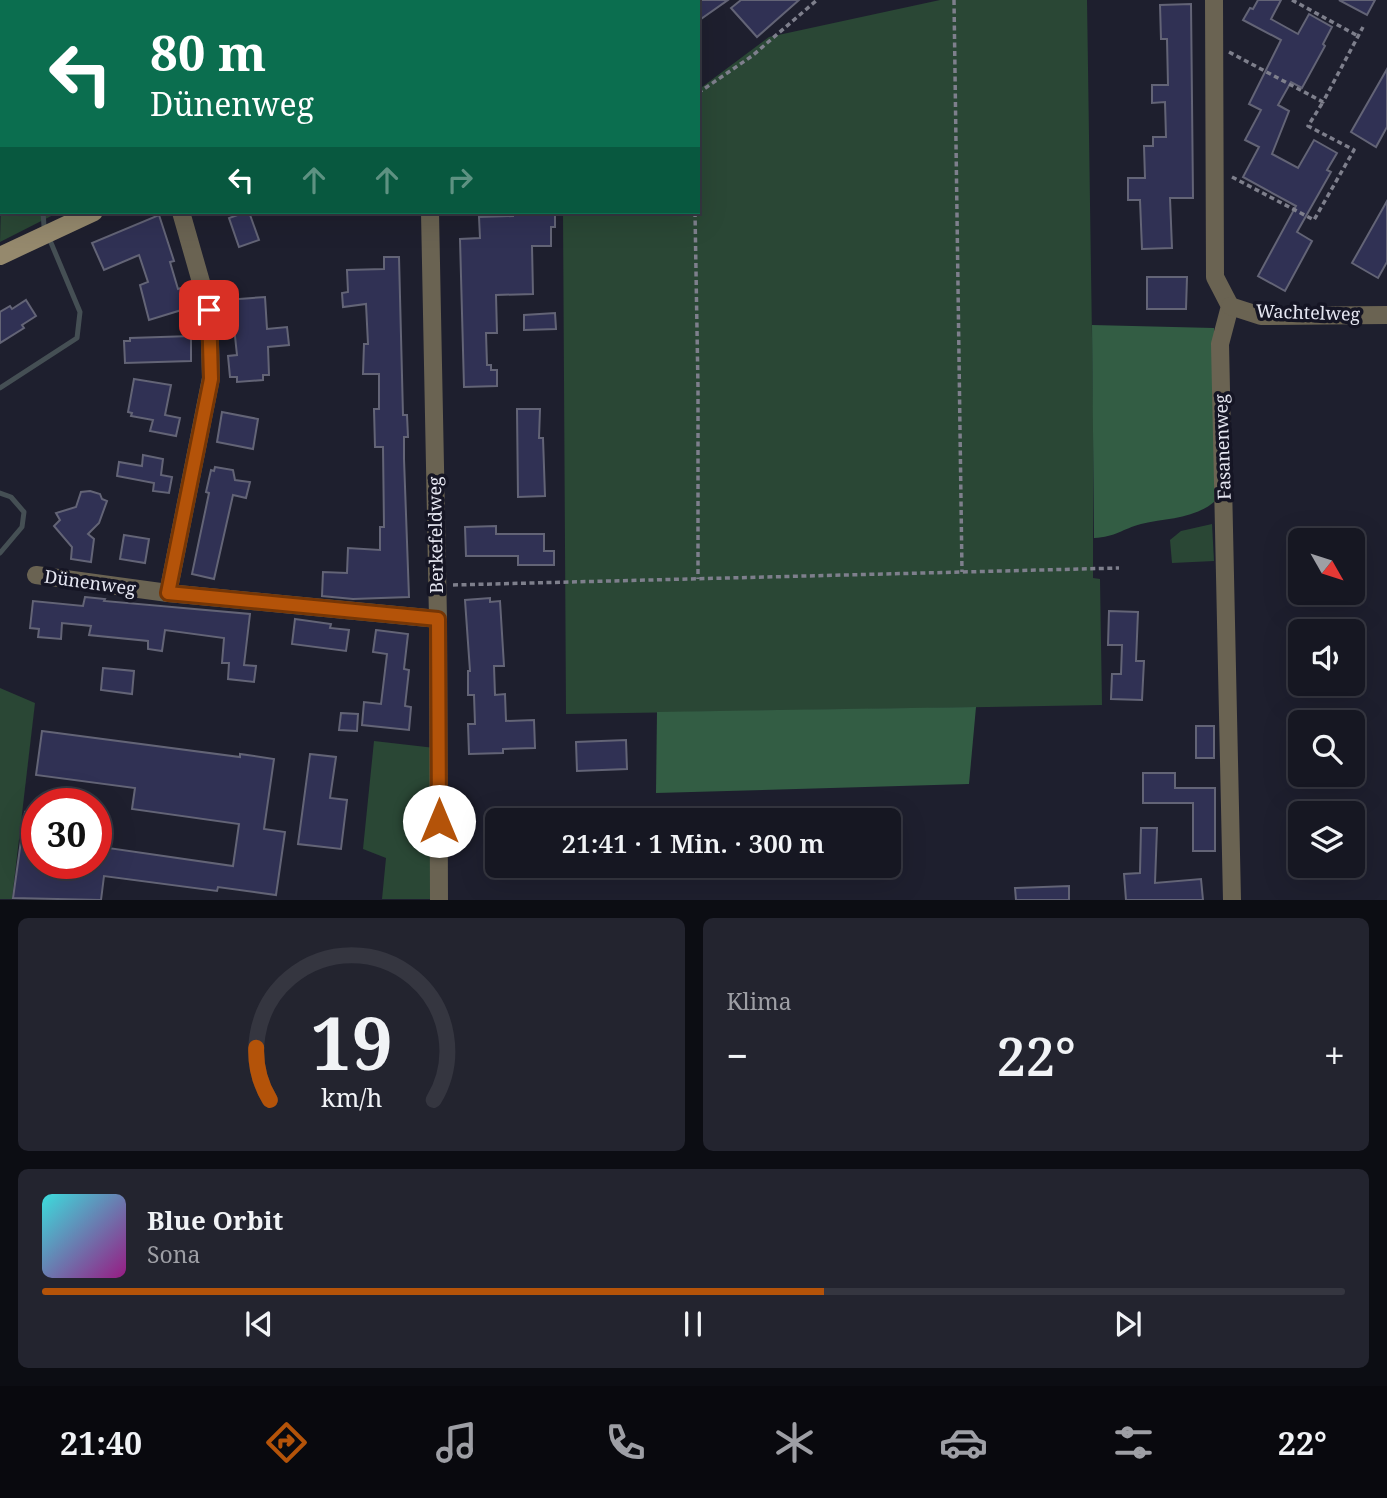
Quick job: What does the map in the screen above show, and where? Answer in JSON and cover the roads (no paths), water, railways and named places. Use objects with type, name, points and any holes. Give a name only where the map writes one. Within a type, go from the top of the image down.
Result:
[{"type":"main road","points":[[0,256],[89,214]]},
{"type":"street","points":[[1214,0],[1215,277],[1230,306]]},
{"type":"street","points":[[168,593],[211,379],[209,310],[182,214]]},
{"type":"street","name":"Berkefeldweg","points":[[430,214],[438,619],[439,900]]},
{"type":"street","name":"Wachtelweg","points":[[1230,306],[1261,316],[1387,315]]},
{"type":"street","name":"Fasanenweg","points":[[1230,306],[1220,344],[1232,900]]},
{"type":"street","name":"Dünenweg","points":[[36,575],[168,593],[438,619]]},
{"type":"waterway","points":[[0,388],[77,338],[80,312],[44,226],[43,214]]},
{"type":"waterway","points":[[0,493],[11,497],[24,512],[22,527],[0,553]]}]
